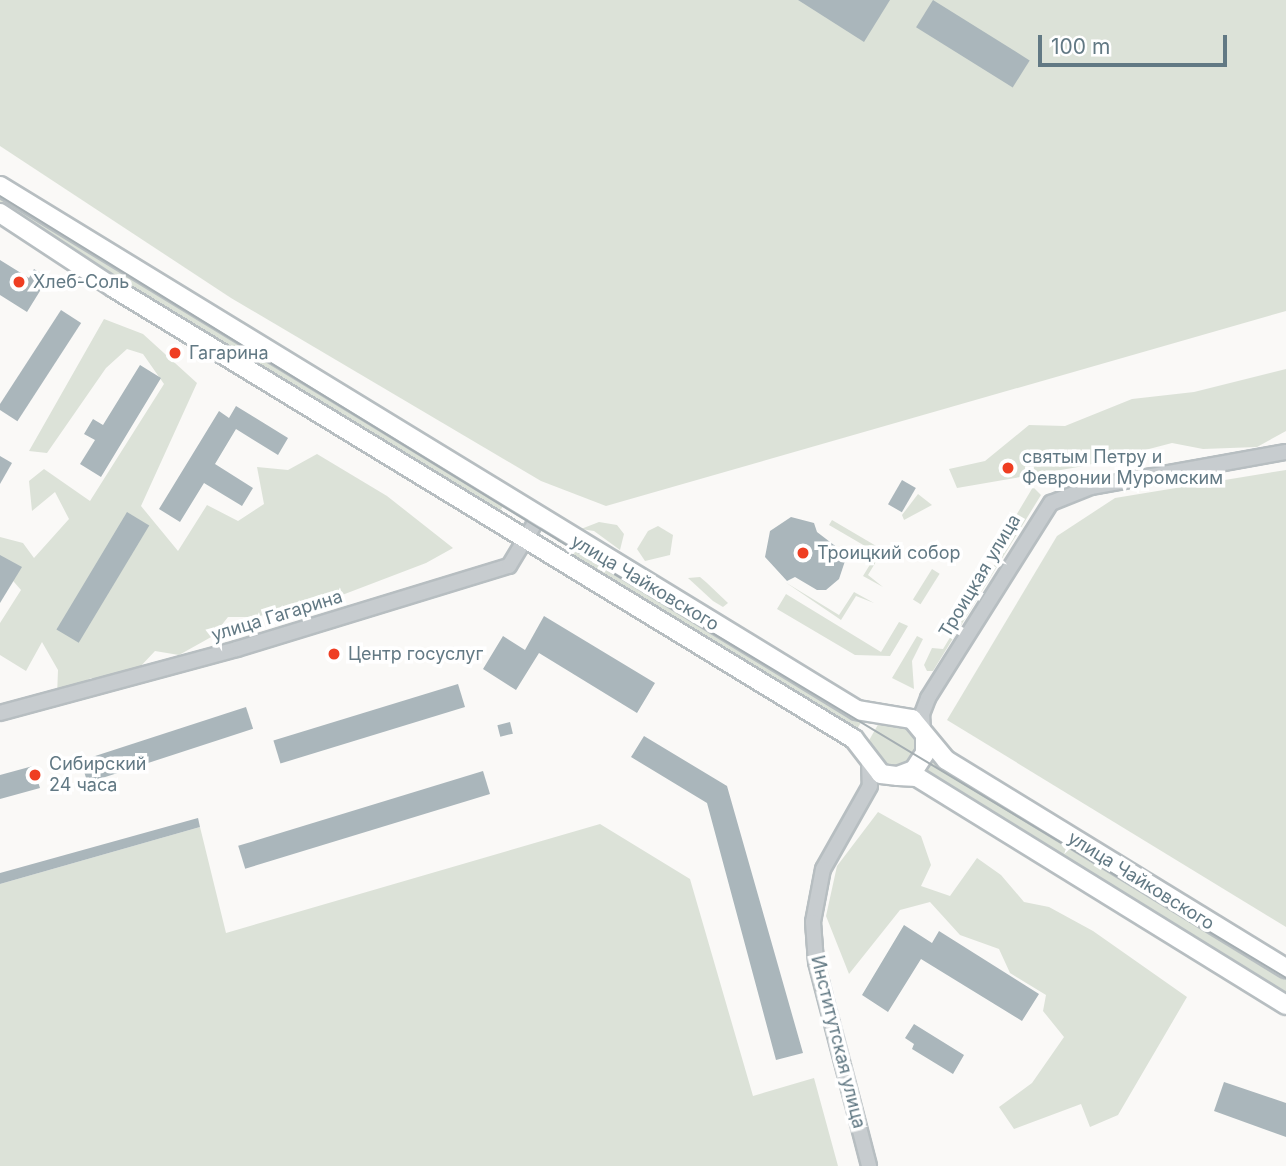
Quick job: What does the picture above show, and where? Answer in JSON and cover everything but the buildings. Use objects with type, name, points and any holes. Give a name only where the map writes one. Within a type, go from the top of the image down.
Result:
[{"type":"main road","name":"улица Чайковского","points":[[0,186],[538,518],[857,709],[912,719],[946,760],[1286,968]]},
{"type":"main road","name":"улица Чайковского","points":[[0,213],[114,288],[854,739],[867,758]]},
{"type":"main road","points":[[894,714],[868,729],[867,758],[881,774],[917,777],[1286,1005]]},
{"type":"main road","points":[[904,775],[924,757],[924,734]]},
{"type":"street","name":"Троицкая улица","points":[[928,698],[1051,503],[1091,486],[1286,452]]},
{"type":"street","name":"улица Гагарина","points":[[0,713],[237,649],[509,566],[538,518]]},
{"type":"street","points":[[894,714],[928,698]]},
{"type":"street","points":[[924,734],[922,714],[928,698]]},
{"type":"street","name":"Институтская улица","points":[[867,758],[872,777],[866,796],[823,869],[813,922],[816,962],[869,1166]]},
{"type":"street","points":[[866,796],[881,782],[904,775]]},
{"type":"shaded area","points":[[0,0],[1286,0],[1286,311],[606,506],[541,481],[231,298],[0,146]]},
{"type":"shaded area","points":[[0,192],[503,506],[495,518],[0,209]]},
{"type":"shaded area","points":[[104,319],[143,334],[197,383],[141,506],[178,551],[207,505],[238,521],[264,504],[257,467],[288,470],[317,454],[387,496],[453,548],[426,563],[329,600],[255,617],[228,617],[213,636],[179,655],[155,651],[138,669],[107,681],[91,678],[57,696],[58,670],[42,642],[26,671],[0,655],[0,623],[21,590],[0,566],[0,537],[23,543],[34,558],[69,519],[55,492],[32,511],[29,481],[44,469],[90,501],[164,384],[143,354],[127,349],[106,368],[47,453],[29,451]]},
{"type":"shaded area","points":[[1286,369],[1286,431],[1257,447],[1203,449],[1172,443],[1084,466],[957,488],[949,469],[985,461],[1029,425],[1065,426],[1132,399],[1194,392]]},
{"type":"shaded area","points":[[1286,470],[1286,927],[947,720],[1057,536],[1115,498]]},
{"type":"shaded area","points":[[1033,487],[1041,495],[933,671],[927,671],[924,665],[932,648],[943,649],[1011,538],[1005,534]]},
{"type":"shaded area","points":[[918,494],[932,505],[904,520],[902,515]]},
{"type":"shaded area","points":[[832,520],[883,550],[868,575],[883,587],[863,576],[877,553],[829,525]]},
{"type":"shaded area","points":[[599,522],[617,525],[624,534],[620,550],[594,531],[581,529]]},
{"type":"shaded area","points":[[658,526],[673,535],[670,555],[645,561],[637,549],[648,531]]},
{"type":"shaded area","points":[[578,547],[863,719],[857,729],[572,557]]},
{"type":"shaded area","points":[[932,569],[940,574],[921,604],[913,600]]},
{"type":"shaded area","points":[[700,577],[728,603],[723,607],[713,601],[688,578]]},
{"type":"shaded area","points":[[785,582],[839,615],[854,592],[874,603],[856,596],[841,620]]},
{"type":"shaded area","points":[[786,594],[881,652],[899,622],[908,626],[890,656],[855,655],[777,609]]},
{"type":"shaded area","points":[[917,636],[923,639],[912,661],[914,689],[892,678]]},
{"type":"shaded area","points":[[880,721],[915,725],[922,752],[895,774],[886,772],[867,744]]},
{"type":"shaded area","points":[[933,759],[1286,975],[1286,996],[925,772]]},
{"type":"shaded area","points":[[878,812],[921,836],[931,865],[921,886],[950,896],[977,858],[1001,875],[1024,902],[1049,907],[1093,931],[1187,997],[1118,1115],[1090,1127],[1081,1104],[1014,1129],[999,1107],[1032,1083],[1064,1037],[1043,1011],[1046,995],[1010,973],[999,949],[960,935],[930,902],[900,910],[849,974],[826,916],[837,866]]},
{"type":"shaded area","points":[[600,824],[690,879],[753,1096],[814,1078],[838,1166],[0,1166],[0,884],[200,827],[226,933]]},
{"type":"tram line","points":[[0,196],[558,540],[1286,978]]},
{"type":"place","name":"Хлеб-Соль","points":[[19,282]]},
{"type":"place","name":"Гагарина","points":[[175,353]]},
{"type":"place","name":"святым Петру и Февронии Муромским","points":[[1008,468]]},
{"type":"place","name":"Троицкий собор","points":[[803,553]]},
{"type":"place","name":"Центр госуслуг","points":[[334,654]]},
{"type":"place","name":"Сибирский 24 часа","points":[[35,775]]}]
